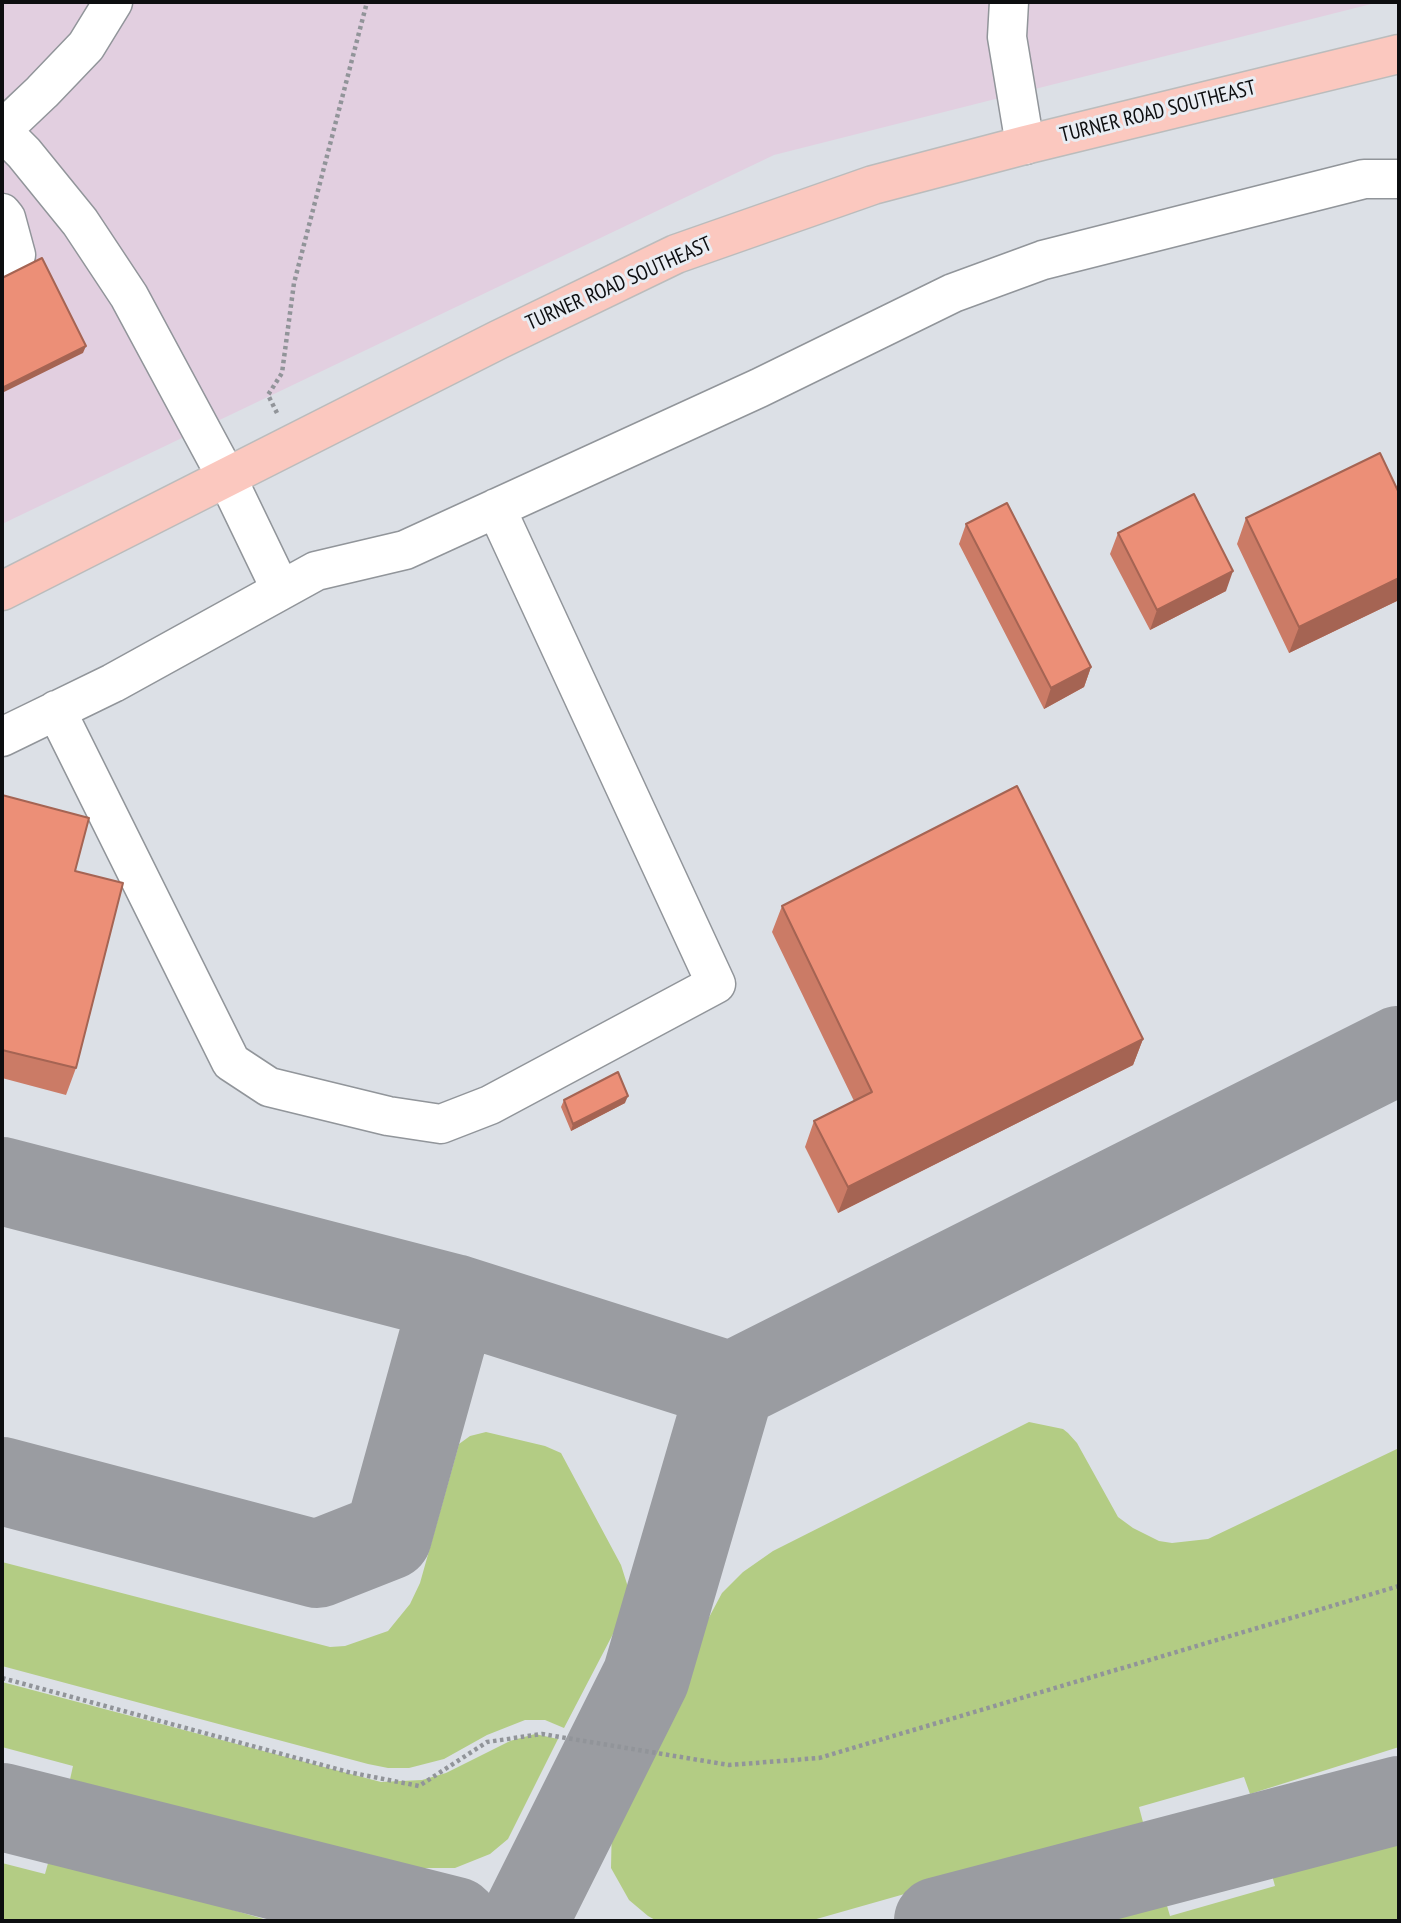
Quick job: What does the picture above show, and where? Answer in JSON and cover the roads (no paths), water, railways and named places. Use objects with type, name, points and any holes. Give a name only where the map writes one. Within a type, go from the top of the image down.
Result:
[{"type":"main road","name":"TURNER ROAD SOUTHEAST","points":[[2,592],[498,340],[676,254],[873,185],[1399,54]]},
{"type":"lane","points":[[113,2],[86,46],[43,92],[2,130],[24,153],[79,222],[130,296],[227,478],[281,590]]},
{"type":"lane","points":[[1009,2],[1007,37],[1025,145]]},
{"type":"lane","points":[[2,737],[113,683],[316,571],[405,550],[759,388],[953,293],[1044,260],[1364,179],[1399,179]]},
{"type":"lane","points":[[2,213],[6,218],[16,255],[2,264]]},
{"type":"lane","points":[[56,710],[231,1062],[269,1087],[388,1116],[441,1124],[489,1105],[716,984],[496,508]]}]
